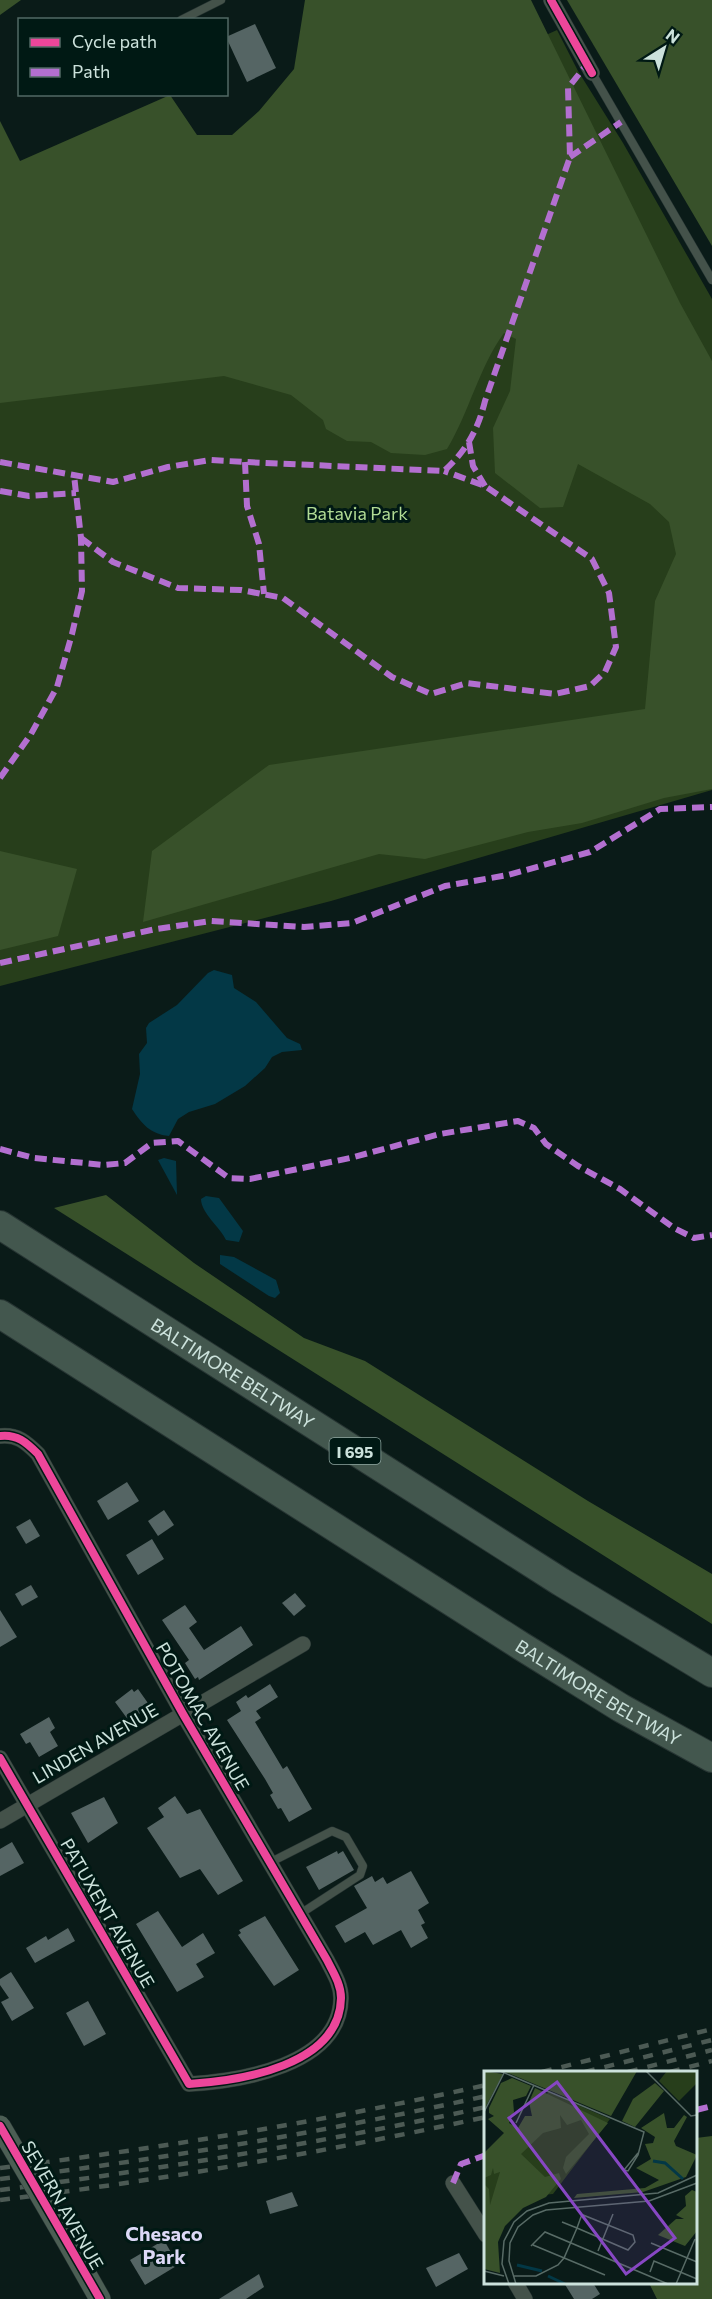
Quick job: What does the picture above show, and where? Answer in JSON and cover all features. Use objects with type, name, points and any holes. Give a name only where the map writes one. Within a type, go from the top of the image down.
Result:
[{"type":"highway","name":"BALTIMORE BELTWAY","points":[[0,1225],[561,1582],[712,1673]]},
{"type":"highway","name":"BALTIMORE BELTWAY","points":[[0,1314],[521,1646],[621,1708],[712,1758]]},
{"type":"street","points":[[551,0],[592,73]]},
{"type":"street","name":"POTOMAC AVENUE","points":[[0,1436],[13,1436],[22,1440],[38,1454],[183,1714],[271,1862],[338,1983],[341,1998],[338,2014]]},
{"type":"street","name":"LINDEN AVENUE","points":[[0,1821],[303,1644]]},
{"type":"street","name":"PATUXENT AVENUE","points":[[0,1758],[189,2084],[234,2080],[288,2063],[309,2052],[320,2043],[334,2025],[338,2014]]},
{"type":"street","name":"SEVERN AVENUE","points":[[0,2126],[100,2299]]},
{"type":"street","points":[[453,2183],[484,2232]]},
{"type":"street","points":[[516,2284],[525,2299]]},
{"type":"lane","points":[[186,18],[221,0]]},
{"type":"lane","points":[[592,73],[712,280]]},
{"type":"lane","points":[[271,1862],[332,1831],[346,1837],[363,1866],[360,1875],[300,1914]]},
{"type":"green space","points":[[0,0],[21,0],[0,15]]},
{"type":"green space","points":[[305,0],[531,0],[680,303],[712,361],[712,789],[664,798],[582,823],[528,832],[425,859],[379,854],[143,922],[152,851],[269,765],[645,709],[655,601],[676,554],[669,522],[650,504],[578,464],[563,507],[540,508],[495,473],[493,428],[510,391],[516,339],[504,333],[488,360],[447,449],[425,455],[391,453],[371,442],[347,441],[326,429],[323,420],[291,395],[224,376],[0,403],[0,121],[20,161],[168,96],[171,96],[197,135],[232,135],[259,111],[294,69]]},
{"type":"green space","points":[[567,0],[712,0],[712,246]]},
{"type":"green space","name":"Batavia Park","points":[[557,30],[578,71],[623,143],[712,299],[712,790],[331,901],[0,986],[0,284]]},
{"type":"green space","points":[[0,851],[77,869],[58,936],[0,950]]},
{"type":"green space","points":[[106,1195],[194,1263],[304,1338],[365,1361],[588,1501],[712,1574],[712,1624],[54,1208]]},
{"type":"green space","points":[[712,2136],[712,2299],[657,2299],[650,2284],[697,2284],[697,2138]]},
{"type":"water","points":[[214,970],[232,975],[234,988],[256,1002],[287,1038],[300,1044],[302,1050],[282,1052],[272,1057],[265,1068],[245,1086],[215,1104],[189,1112],[178,1119],[169,1136],[157,1133],[143,1124],[132,1109],[140,1074],[139,1054],[147,1043],[146,1028],[149,1023],[177,1005],[208,973]]},
{"type":"water","points":[[164,1158],[176,1161],[177,1195],[158,1160]]},
{"type":"water","points":[[206,1196],[219,1198],[243,1231],[239,1242],[226,1240],[207,1215],[201,1199]]},
{"type":"water","points":[[220,1255],[234,1257],[276,1280],[280,1293],[275,1298],[269,1296],[220,1264]]},
{"type":"building","points":[[255,24],[276,68],[247,82],[228,41],[228,36]]},
{"type":"building","points":[[127,1482],[139,1501],[108,1520],[97,1501]]},
{"type":"building","points":[[164,1510],[174,1525],[158,1536],[148,1521]]},
{"type":"building","points":[[30,1519],[40,1536],[26,1544],[16,1527]]},
{"type":"building","points":[[152,1539],[164,1559],[138,1575],[126,1555]]},
{"type":"building","points":[[31,1585],[38,1597],[22,1606],[15,1594]]},
{"type":"building","points":[[295,1593],[306,1606],[294,1616],[282,1603]]},
{"type":"building","points":[[185,1605],[197,1622],[189,1628],[204,1650],[241,1626],[253,1645],[199,1680],[198,1677],[195,1679],[185,1663],[189,1660],[162,1620]]},
{"type":"building","points":[[0,1610],[17,1637],[0,1647]]},
{"type":"building","points":[[270,1684],[278,1697],[256,1711],[261,1718],[255,1722],[283,1769],[287,1766],[312,1809],[289,1822],[281,1808],[278,1809],[265,1779],[227,1720],[241,1711],[236,1702],[246,1695],[248,1698]]},
{"type":"building","points":[[132,1689],[134,1692],[138,1689],[150,1706],[129,1721],[115,1702]]},
{"type":"building","points":[[49,1717],[55,1728],[50,1732],[58,1746],[39,1757],[30,1742],[26,1744],[20,1734]]},
{"type":"building","points":[[175,1796],[187,1814],[200,1809],[243,1881],[218,1895],[200,1869],[180,1878],[147,1828],[164,1817],[158,1808]]},
{"type":"building","points":[[104,1797],[118,1823],[88,1843],[71,1813]]},
{"type":"building","points":[[12,1842],[24,1863],[0,1876],[0,1849]]},
{"type":"building","points":[[337,1851],[338,1854],[343,1851],[354,1870],[319,1890],[306,1867]]},
{"type":"building","points":[[411,1871],[429,1903],[418,1910],[425,1923],[421,1925],[428,1938],[411,1948],[401,1930],[373,1945],[365,1932],[345,1943],[335,1926],[367,1908],[354,1886],[372,1876],[375,1882],[383,1877],[387,1884]]},
{"type":"building","points":[[158,1911],[182,1947],[203,1933],[215,1953],[196,1964],[204,1977],[177,1992],[136,1924]]},
{"type":"building","points":[[265,1916],[299,1970],[274,1986],[238,1935],[241,1933],[239,1930]]},
{"type":"building","points":[[68,1928],[75,1941],[35,1963],[26,1948],[46,1936],[48,1940]]},
{"type":"building","points":[[11,1972],[34,2008],[12,2021],[1,2002],[9,1998],[0,1985],[0,1979]]},
{"type":"building","points":[[88,2001],[106,2034],[84,2046],[66,2013]]},
{"type":"building","points":[[292,2192],[298,2206],[270,2214],[266,2201]]},
{"type":"building","points":[[164,2240],[178,2265],[145,2285],[130,2260]]},
{"type":"building","points":[[459,2253],[468,2269],[436,2287],[426,2268]]},
{"type":"building","points":[[259,2274],[264,2287],[246,2299],[219,2299]]},
{"type":"building","points":[[565,2284],[594,2284],[600,2294],[592,2299],[574,2299]]},
{"type":"railway","points":[[546,2071],[712,2029]]},
{"type":"railway","points":[[589,2071],[712,2040]]},
{"type":"railway","points":[[632,2071],[712,2050]]},
{"type":"railway","points":[[674,2071],[712,2061]]},
{"type":"railway","points":[[0,2168],[122,2152],[244,2132],[484,2085]]},
{"type":"railway","points":[[0,2179],[244,2144],[484,2096]]},
{"type":"railway","points":[[0,2190],[244,2154],[484,2107]]},
{"type":"railway","points":[[0,2200],[122,2184],[244,2164],[484,2117]]},
{"type":"marked path","points":[[0,462],[113,482],[168,467],[210,460],[444,471],[465,448],[479,421],[570,157],[568,88],[587,64]]},
{"type":"marked path","points":[[570,157],[621,122]]},
{"type":"marked path","points":[[469,442],[473,466],[485,486]]},
{"type":"marked path","points":[[245,462],[247,506],[259,544],[264,594]]},
{"type":"marked path","points":[[81,538],[113,562],[178,588],[241,590],[283,598],[392,677],[431,694],[467,683],[555,694],[590,686],[605,672],[616,647],[609,593],[592,559],[485,486],[444,471]]},
{"type":"marked path","points":[[0,778],[31,734],[57,687],[72,634],[82,591],[81,538],[74,475]]},
{"type":"marked path","points":[[0,491],[29,496],[76,493]]},
{"type":"marked path","points":[[0,963],[156,929],[211,921],[304,927],[352,923],[445,886],[508,875],[590,852],[660,809],[712,807]]},
{"type":"marked path","points":[[0,1149],[34,1158],[104,1165],[125,1163],[152,1143],[178,1141],[229,1178],[250,1179],[350,1158],[440,1134],[518,1121],[534,1128],[546,1144],[578,1166],[620,1189],[674,1228],[694,1238],[712,1235]]},
{"type":"marked path","points":[[697,2110],[712,2106]]},
{"type":"marked path","points":[[453,2183],[461,2164],[484,2156]]},
{"type":"cycle path","points":[[551,0],[592,73]]},
{"type":"cycle path","points":[[0,1436],[11,1436],[21,1440],[38,1454],[183,1714],[327,1960],[338,1983],[341,1998],[336,2021],[324,2040],[306,2054],[259,2073],[234,2079],[189,2084],[0,1758]]},
{"type":"cycle path","points":[[0,2126],[100,2299]]},
{"type":"district","name":"Chesaco Park","points":[[164,2244]]}]
